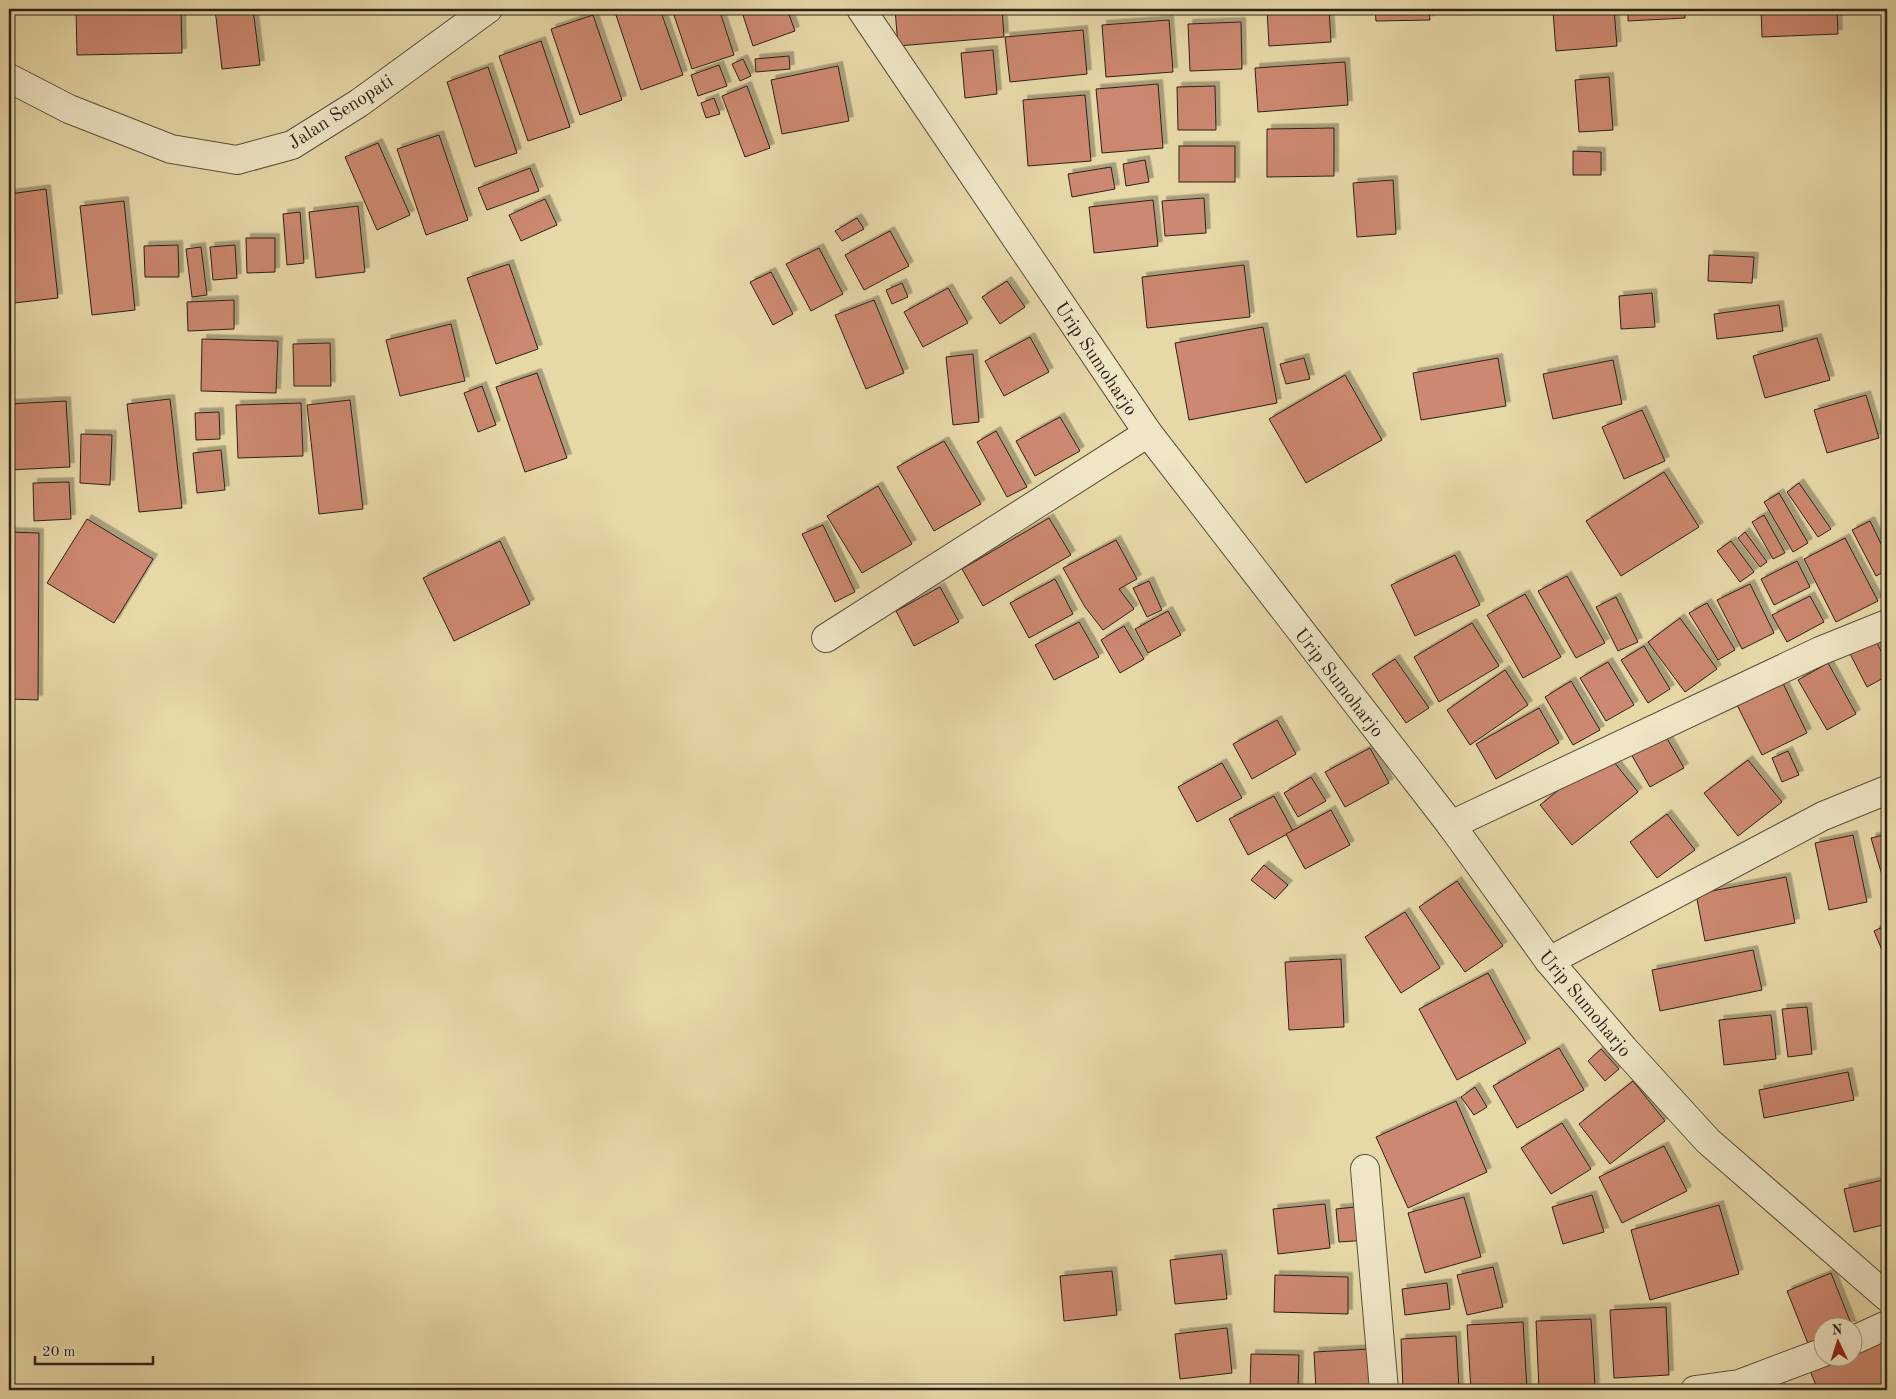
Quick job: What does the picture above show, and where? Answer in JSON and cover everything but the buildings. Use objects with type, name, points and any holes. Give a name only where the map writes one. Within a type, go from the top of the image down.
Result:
[{"type":"street","name":"Jalan Senopati","points":[[9,78],[68,109],[172,149],[237,160],[292,146],[359,103],[488,9]]},
{"type":"street","name":"Urip Sumoharjo","points":[[861,9],[1148,433],[1451,825],[1549,961],[1624,1049],[1708,1140],[1887,1297]]},
{"type":"street","points":[[826,638],[1148,433]]},
{"type":"street","points":[[1451,825],[1820,651],[1887,624]]},
{"type":"street","points":[[1549,961],[1823,816],[1887,790]]},
{"type":"street","points":[[1365,1169],[1384,1390]]},
{"type":"street","points":[[1864,1335],[1887,1325]]},
{"type":"street","points":[[1695,1390],[1739,1384],[1814,1356]]}]
